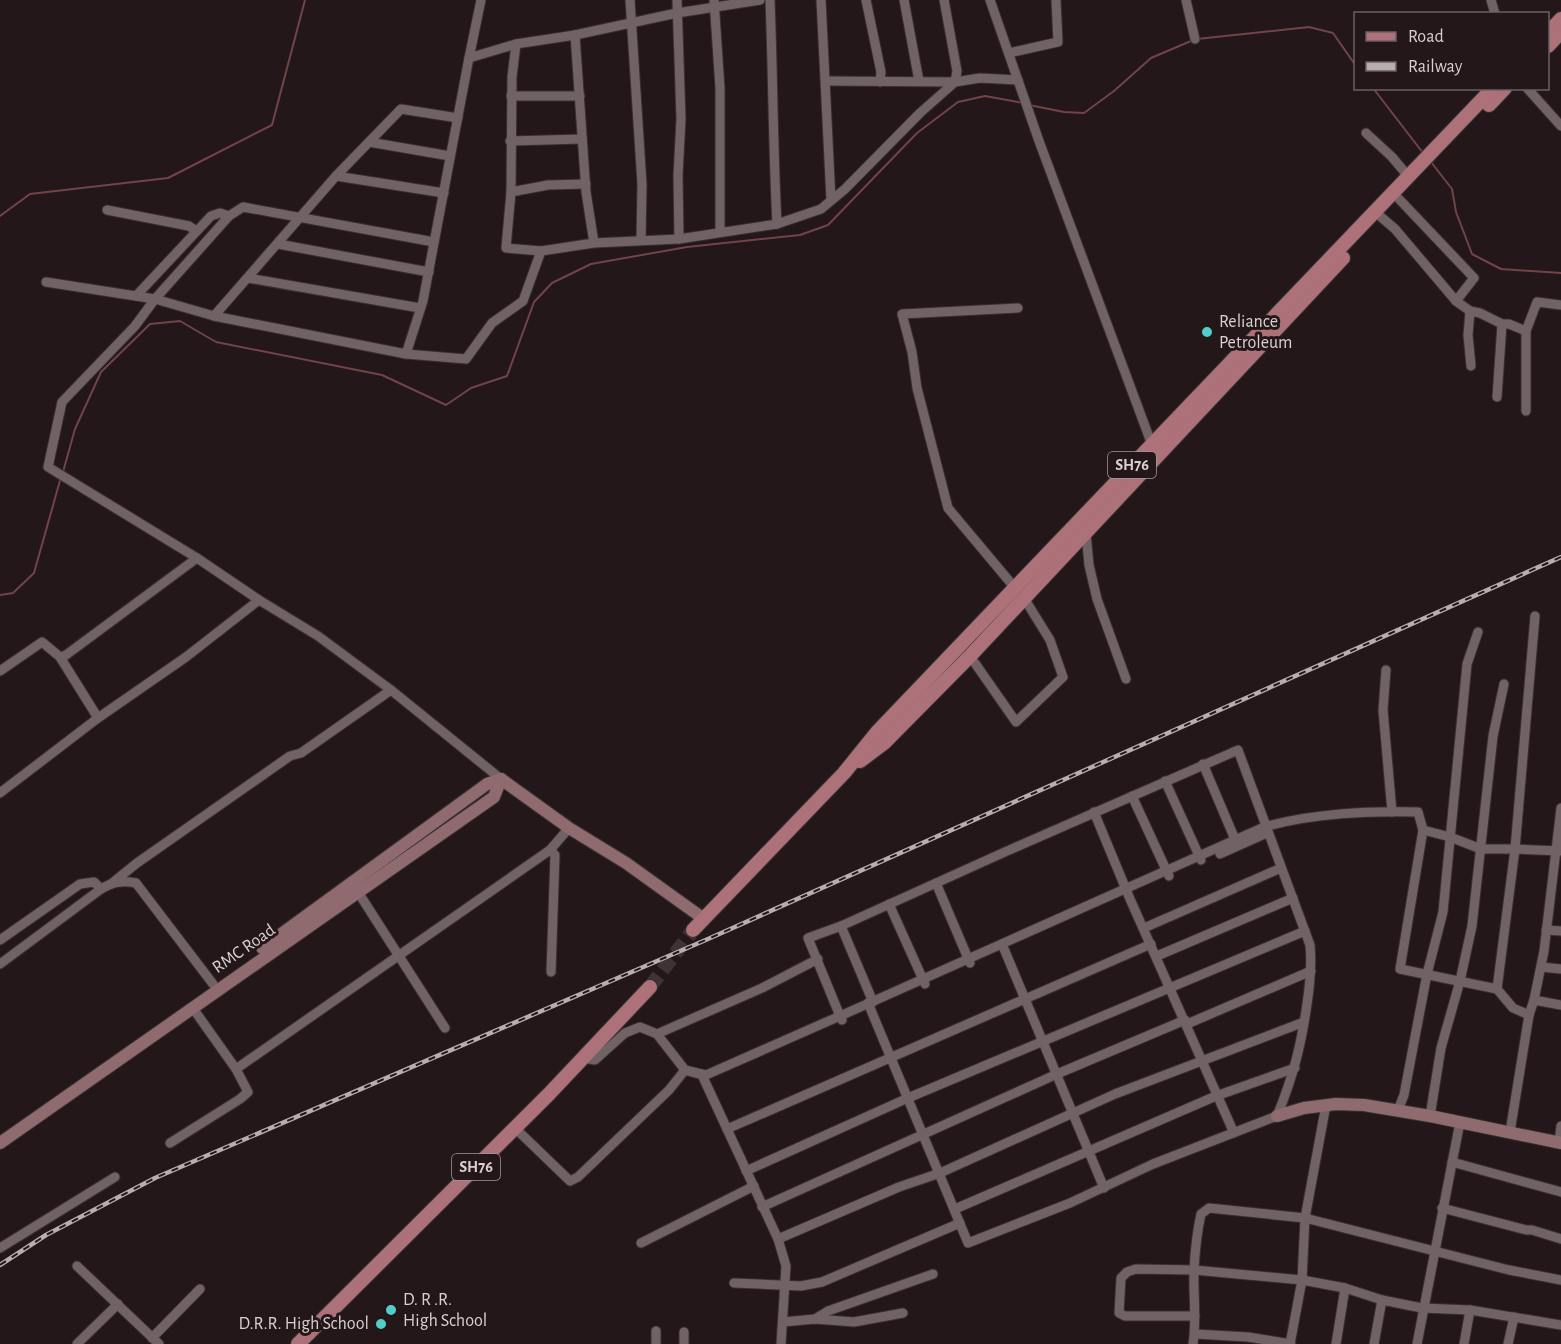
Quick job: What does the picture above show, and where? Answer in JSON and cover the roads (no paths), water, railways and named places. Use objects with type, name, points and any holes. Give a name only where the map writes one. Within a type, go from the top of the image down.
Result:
[{"type":"main road","points":[[1549,32],[1561,19]]},
{"type":"main road","points":[[1549,45],[1561,32]]},
{"type":"main road","name":"SH76","points":[[693,930],[844,773],[878,731],[1016,597],[1157,449],[1408,176],[1429,160],[1491,90]]},
{"type":"main road","points":[[844,773],[884,743],[970,656],[1016,597],[1086,533],[1157,449],[1399,199],[1429,160],[1503,90]]},
{"type":"main road","name":"SH76","points":[[298,1344],[515,1128],[650,987]]},
{"type":"street","points":[[406,354],[429,272],[481,0]]},
{"type":"street","points":[[630,0],[642,184],[640,240]]},
{"type":"street","points":[[677,0],[681,119],[678,175],[679,238]]},
{"type":"street","points":[[469,58],[516,44],[575,35],[714,4],[760,0]]},
{"type":"street","points":[[770,0],[773,78],[772,139],[777,224]]},
{"type":"street","points":[[821,0],[831,200]]},
{"type":"street","points":[[866,0],[880,82]]},
{"type":"street","points":[[904,0],[919,81]]},
{"type":"street","points":[[516,44],[511,96],[511,192],[506,248],[541,251],[594,243],[679,238],[777,224],[821,209],[955,82],[957,71],[944,0]]},
{"type":"street","points":[[990,0],[1024,99],[1157,449]]},
{"type":"street","points":[[1009,53],[1058,42],[1056,0]]},
{"type":"street","points":[[1186,0],[1195,39]]},
{"type":"street","points":[[714,4],[720,88],[720,232]]},
{"type":"street","points":[[575,35],[586,184],[594,243]]},
{"type":"street","points":[[826,81],[955,82],[980,78],[1018,80]]},
{"type":"street","points":[[1529,90],[1561,126]]},
{"type":"street","points":[[511,96],[580,96]]},
{"type":"street","points":[[214,316],[336,176],[401,109],[458,118]]},
{"type":"street","points":[[1366,133],[1392,157],[1408,176]]},
{"type":"street","points":[[510,141],[582,139]]},
{"type":"street","points":[[369,142],[450,156]]},
{"type":"street","points":[[336,176],[444,194]]},
{"type":"street","points":[[511,192],[548,185],[586,184]]},
{"type":"street","points":[[1399,199],[1474,278],[1456,301]]},
{"type":"street","points":[[434,242],[243,207],[228,216],[154,299],[135,326],[62,402],[48,468],[197,558],[318,636],[391,690],[501,779],[570,828],[626,863],[704,919]]},
{"type":"street","points":[[107,210],[189,226],[196,231]]},
{"type":"street","points":[[136,296],[211,216],[220,213],[228,216]]},
{"type":"street","points":[[1381,217],[1395,229],[1456,301],[1470,311],[1526,331]]},
{"type":"street","points":[[278,244],[429,272]]},
{"type":"street","points":[[46,282],[154,299],[214,316],[406,354],[466,359],[492,323],[523,301],[541,251]]},
{"type":"street","points":[[248,278],[420,308]]},
{"type":"street","points":[[1526,411],[1526,331],[1537,302],[1561,305]]},
{"type":"street","points":[[970,656],[1016,722],[1063,677],[1050,640],[948,508],[917,388],[912,352],[902,314],[1018,308]]},
{"type":"street","points":[[1470,311],[1468,335],[1471,366]]},
{"type":"street","points":[[1497,397],[1502,324]]},
{"type":"street","points":[[1086,533],[1089,565],[1097,599],[1126,679]]},
{"type":"street","points":[[60,657],[66,655],[197,558]]},
{"type":"street","points":[[1,790],[98,718],[186,657],[259,600]]},
{"type":"street","points":[[1497,989],[1515,849],[1535,616]]},
{"type":"street","points":[[1398,1110],[1404,1095],[1427,974],[1443,912],[1467,664],[1478,632]]},
{"type":"street","points":[[0,671],[42,642],[60,657],[98,718]]},
{"type":"street","points":[[1386,670],[1383,710],[1392,812]]},
{"type":"street","points":[[1430,1116],[1441,1048],[1460,981],[1472,926],[1493,735],[1504,684]]},
{"type":"street","points":[[111,884],[137,863],[290,756],[301,753],[391,690]]},
{"type":"street","points":[[841,1018],[808,938],[841,926],[1238,750],[1310,945],[1311,971],[1304,1022],[1295,1068],[1277,1116]]},
{"type":"street","points":[[1203,764],[1237,843]]},
{"type":"street","name":"RMC Road","points":[[0,1143],[494,797],[501,779]]},
{"type":"street","name":"RMC Road","points":[[0,1135],[488,784],[501,779]]},
{"type":"street","points":[[1165,781],[1200,860]]},
{"type":"street","points":[[1132,796],[1168,874]]},
{"type":"street","points":[[1510,1132],[1529,1015],[1556,891],[1561,808]]},
{"type":"street","points":[[1094,812],[1236,1132]]},
{"type":"street","points":[[705,1081],[870,1004],[1266,830],[1290,820],[1340,814],[1418,812],[1423,830],[1400,969],[1497,989],[1513,1008],[1529,1015]]},
{"type":"street","points":[[236,1069],[550,850],[570,828]]},
{"type":"street","points":[[1423,830],[1481,849],[1559,850]]},
{"type":"street","points":[[550,850],[555,855],[551,972]]},
{"type":"street","points":[[1146,927],[1281,868]]},
{"type":"street","points":[[0,964],[100,889],[124,880],[136,883],[213,984]]},
{"type":"street","points":[[0,940],[80,885],[94,882],[100,889]]},
{"type":"street","points":[[936,883],[969,961]]},
{"type":"street","points":[[358,892],[445,1028]]},
{"type":"street","points":[[1158,955],[1293,898]]},
{"type":"street","points":[[889,904],[924,982]]},
{"type":"street","points":[[841,926],[890,1056],[968,1243],[1104,1188],[1153,1164],[1277,1116],[1304,1108],[1326,1105],[1364,1105],[1560,1143],[1561,1126]]},
{"type":"street","points":[[1146,927],[1151,945],[1158,955]]},
{"type":"street","points":[[1546,930],[1561,931]]},
{"type":"street","points":[[746,1171],[908,1098],[1305,931]]},
{"type":"street","points":[[727,1129],[890,1056],[1151,945]]},
{"type":"street","points":[[1004,946],[1104,1188]]},
{"type":"street","points":[[657,1034],[762,988],[818,959]]},
{"type":"street","points":[[1541,967],[1561,969]]},
{"type":"street","points":[[762,1207],[1057,1074],[1311,971]]},
{"type":"street","points":[[1534,1000],[1561,1005]]},
{"type":"street","points":[[170,1143],[248,1092],[236,1069],[192,1007]]},
{"type":"street","points":[[685,1070],[706,1075],[841,1018]]},
{"type":"street","points":[[778,1239],[899,1187],[940,1173],[1073,1113],[1203,1059],[1304,1022]]},
{"type":"street","points":[[584,1058],[596,1060],[625,1033],[640,1027],[657,1034],[685,1070],[702,1076],[778,1239],[786,1266],[781,1344]]},
{"type":"street","points":[[955,1209],[1218,1095],[1295,1068]]},
{"type":"street","points":[[515,1128],[570,1181],[578,1177],[643,1117],[685,1070]]},
{"type":"street","points":[[1326,1105],[1305,1218],[1302,1280],[1291,1344],[1248,1337],[1194,1339],[1194,1270],[1201,1214],[1209,1209],[1305,1218],[1509,1270],[1561,1280]]},
{"type":"street","points":[[1417,1344],[1422,1308],[1436,1250],[1442,1208],[1460,1122]]},
{"type":"street","points":[[1452,1162],[1561,1192]]},
{"type":"street","points":[[0,1248],[116,1177]]},
{"type":"street","points":[[641,1243],[754,1186]]},
{"type":"street","points":[[1442,1208],[1561,1239]]},
{"type":"street","points":[[734,1282],[801,1286],[822,1282],[960,1223]]},
{"type":"street","points":[[77,1266],[155,1341],[200,1289]]},
{"type":"street","points":[[1195,1316],[1125,1316],[1119,1313],[1121,1278],[1127,1272],[1136,1269],[1194,1270],[1302,1280],[1345,1288],[1382,1300],[1422,1308],[1470,1310],[1561,1325]]},
{"type":"street","points":[[815,1319],[828,1311],[933,1274]]},
{"type":"street","points":[[1336,1344],[1345,1288]]},
{"type":"street","points":[[1374,1344],[1382,1300]]},
{"type":"street","points":[[77,1344],[118,1304]]},
{"type":"street","points":[[1464,1344],[1470,1310]]},
{"type":"street","points":[[783,1323],[815,1319],[854,1322],[903,1313]]},
{"type":"street","points":[[1508,1344],[1514,1317]]},
{"type":"street","points":[[656,1331],[656,1344]]},
{"type":"street","points":[[684,1332],[684,1344]]},
{"type":"waterway","points":[[0,216],[30,194],[168,178],[272,125],[305,0]]},
{"type":"waterway","points":[[1197,39],[1309,27],[1333,33],[1354,63]]},
{"type":"waterway","points":[[1029,105],[1064,112],[1084,113],[1114,91],[1151,58],[1191,41]]},
{"type":"waterway","points":[[1375,90],[1423,153]]},
{"type":"waterway","points":[[63,472],[75,429],[101,372],[150,324],[180,321],[216,342],[382,375],[446,405],[471,388],[507,376],[534,302],[552,283],[591,264],[687,247],[800,235],[828,225],[917,133],[958,102],[985,96],[1023,103]]},
{"type":"waterway","points":[[1431,162],[1452,189],[1456,212],[1472,254],[1501,269],[1561,273]]},
{"type":"waterway","points":[[0,595],[13,593],[34,573],[61,477]]},
{"type":"tunnel","points":[[650,987],[693,930]]},
{"type":"railway","points":[[0,1265],[46,1235],[155,1178],[708,939],[1561,557]]},
{"type":"place","name":"Reliance Petroleum","points":[[1207,332]]},
{"type":"place","name":"D. R .R. High School","points":[[391,1310]]},
{"type":"place","name":"D.R.R. High School","points":[[381,1324]]}]
